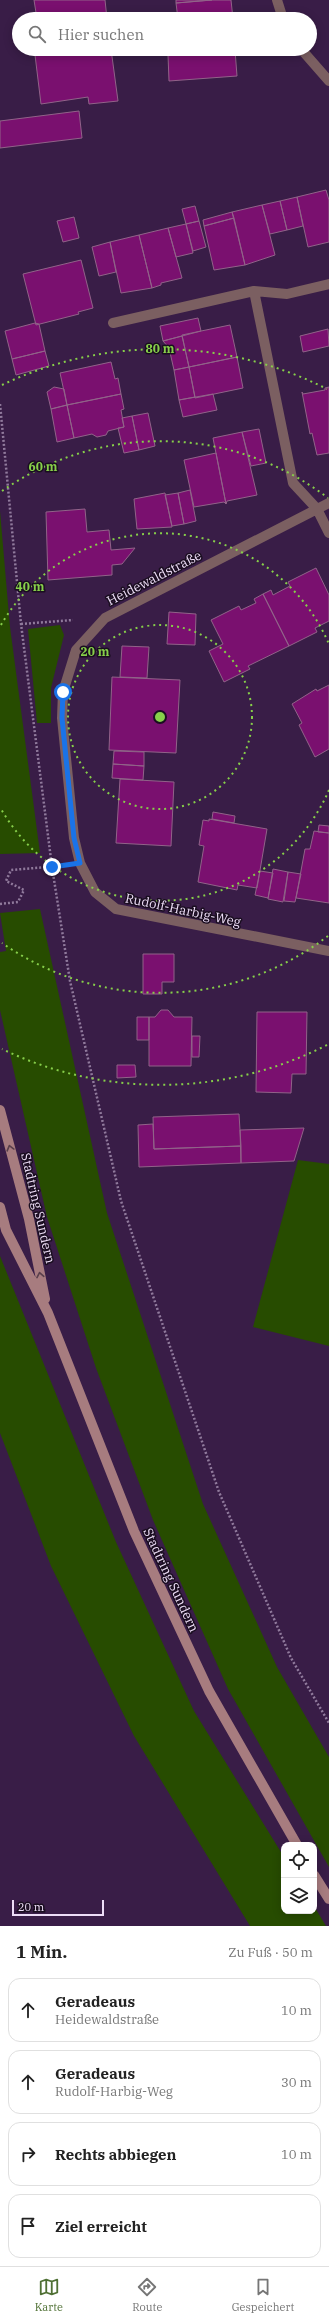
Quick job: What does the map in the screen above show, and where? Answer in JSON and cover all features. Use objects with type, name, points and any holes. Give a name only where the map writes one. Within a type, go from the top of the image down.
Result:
[{"type":"main road","name":"Stadtring Sundern","points":[[0,1110],[29,1219],[48,1313]]},
{"type":"main road","name":"Stadtring Sundern","points":[[0,1207],[6,1230],[48,1313],[137,1538],[209,1691],[295,1842]]},
{"type":"main road","points":[[316,1878],[329,1899]]},
{"type":"street","points":[[277,0],[281,12]]},
{"type":"street","points":[[307,56],[329,81]]},
{"type":"street","points":[[113,323],[254,291],[287,294],[329,284]]},
{"type":"street","points":[[254,291],[293,483],[317,509],[329,533]]},
{"type":"street","name":"Heidewaldstraße","points":[[62,718],[63,692],[76,650],[105,618],[329,503]]},
{"type":"street","name":"Rudolf-Harbig-Weg","points":[[62,718],[74,838],[80,863],[95,892],[116,909],[329,951]]},
{"type":"path","points":[[0,404],[21,624],[52,867],[70,981],[121,1201],[219,1492],[291,1658],[329,1722]]},
{"type":"path","points":[[21,624],[105,618]]},
{"type":"path","points":[[0,904],[18,902],[24,890],[6,881],[11,870],[80,863]]},
{"type":"green space","points":[[0,511],[10,627],[40,853],[0,854]]},
{"type":"green space","points":[[60,625],[64,635],[51,688],[51,723],[37,723],[28,629]]},
{"type":"green space","points":[[40,909],[107,1213],[203,1504],[277,1667],[329,1757],[329,1867],[317,1846],[317,1842],[315,1842],[228,1689],[153,1520],[96,1368],[47,1217],[0,1010],[0,952],[6,951],[0,913]]},
{"type":"green space","points":[[298,1160],[329,1164],[329,1346],[253,1327]]},
{"type":"green space","points":[[0,1256],[116,1542],[194,1711],[281,1852],[281,1914],[317,1914],[317,1911],[326,1926],[250,1926],[134,1736],[51,1566],[0,1433]]},
{"type":"building","points":[[34,0],[105,0],[106,12],[36,12]]},
{"type":"building","points":[[176,0],[212,0],[176,3]]},
{"type":"building","points":[[231,0],[232,12],[177,12],[176,3]]},
{"type":"building","points":[[35,56],[112,56],[118,101],[89,104],[88,97],[41,104]]},
{"type":"building","points":[[168,56],[235,56],[237,76],[169,81]]},
{"type":"building","points":[[79,111],[82,138],[0,148],[0,121]]},
{"type":"building","points":[[326,190],[329,200],[329,242],[308,247],[297,197]]},
{"type":"building","points":[[297,197],[303,226],[287,230],[280,201]]},
{"type":"building","points":[[280,201],[287,230],[270,234],[262,205]]},
{"type":"building","points":[[262,205],[275,255],[245,265],[232,212]]},
{"type":"building","points":[[195,206],[199,221],[186,224],[182,209]]},
{"type":"building","points":[[232,212],[234,218],[204,226],[203,220]]},
{"type":"building","points":[[74,217],[79,238],[63,242],[57,221]]},
{"type":"building","points":[[234,218],[245,265],[214,270],[204,226]]},
{"type":"building","points":[[199,221],[206,247],[193,251],[186,224]]},
{"type":"building","points":[[186,224],[193,253],[176,257],[168,228]]},
{"type":"building","points":[[168,228],[182,278],[161,283],[161,285],[152,288],[139,235]]},
{"type":"building","points":[[139,235],[152,288],[121,293],[110,242]]},
{"type":"building","points":[[110,242],[116,272],[99,276],[92,247]]},
{"type":"building","points":[[81,260],[93,308],[78,312],[79,314],[36,325],[23,274]]},
{"type":"building","points":[[198,318],[201,331],[163,341],[160,326]]},
{"type":"building","points":[[35,323],[39,324],[45,351],[12,359],[5,331]]},
{"type":"building","points":[[230,325],[237,357],[189,367],[182,335]]},
{"type":"building","points":[[328,329],[329,346],[303,352],[300,336]]},
{"type":"building","points":[[182,336],[189,367],[174,370],[169,348],[163,341]]},
{"type":"building","points":[[45,351],[49,366],[16,375],[12,359]]},
{"type":"building","points":[[237,357],[243,388],[195,398],[189,367]]},
{"type":"building","points":[[111,362],[115,379],[118,378],[121,394],[67,405],[60,373]]},
{"type":"building","points":[[189,367],[195,397],[179,400],[174,370]]},
{"type":"building","points":[[54,387],[64,389],[67,405],[51,409],[47,392]]},
{"type":"building","points":[[329,387],[329,453],[317,455],[312,433],[310,434],[302,392],[303,394],[325,390],[325,388]]},
{"type":"building","points":[[121,394],[124,409],[121,410],[124,427],[108,431],[106,435],[97,437],[92,434],[74,438],[67,405]]},
{"type":"building","points":[[213,394],[217,410],[183,417],[179,400]]},
{"type":"building","points":[[67,405],[74,438],[57,442],[51,409]]},
{"type":"building","points":[[148,413],[155,446],[139,450],[132,416]]},
{"type":"building","points":[[132,416],[139,450],[124,453],[118,428],[124,427],[122,418]]},
{"type":"building","points":[[259,429],[266,463],[251,466],[242,432]]},
{"type":"building","points":[[242,432],[257,495],[227,501],[226,504],[213,438]]},
{"type":"building","points":[[216,453],[226,504],[224,502],[194,507],[184,460]]},
{"type":"building","points":[[190,490],[196,521],[184,524],[178,493]]},
{"type":"building","points":[[165,493],[172,527],[137,529],[134,499]]},
{"type":"building","points":[[178,493],[184,524],[172,526],[165,495]]},
{"type":"building","points":[[85,509],[87,532],[109,530],[111,550],[135,548],[122,564],[112,565],[112,575],[48,580],[46,512]]},
{"type":"building","points":[[316,568],[329,595],[329,621],[315,628],[317,632],[289,646],[263,594],[271,590],[273,595],[290,586],[288,582]]},
{"type":"building","points":[[263,594],[289,646],[248,666],[250,669],[224,682],[209,651],[223,644],[211,620],[239,606],[241,610],[256,603],[254,599]]},
{"type":"building","points":[[169,612],[196,614],[195,645],[167,644]]},
{"type":"building","points":[[122,646],[149,647],[147,678],[120,677]]},
{"type":"building","points":[[112,677],[180,680],[176,753],[109,750]]},
{"type":"building","points":[[329,685],[329,749],[315,757],[299,725],[302,723],[292,704],[316,689],[317,691]]},
{"type":"building","points":[[114,751],[144,752],[144,766],[113,764]]},
{"type":"building","points":[[113,764],[144,766],[143,780],[112,778]]},
{"type":"building","points":[[120,779],[174,782],[171,846],[116,843]]},
{"type":"building","points":[[213,812],[235,816],[234,823],[212,819]]},
{"type":"building","points":[[209,819],[267,829],[257,888],[238,885],[237,890],[198,882],[204,846],[199,845],[203,820],[209,821]]},
{"type":"building","points":[[319,825],[329,826],[329,833],[318,832]]},
{"type":"building","points":[[314,831],[329,833],[329,903],[296,898],[305,849],[310,849]]},
{"type":"building","points":[[273,869],[288,872],[283,902],[268,899]]},
{"type":"building","points":[[260,871],[273,873],[268,898],[255,895]]},
{"type":"building","points":[[288,872],[301,874],[295,902],[284,901]]},
{"type":"building","points":[[143,954],[174,954],[174,982],[162,982],[162,994],[143,994]]},
{"type":"building","points":[[161,1010],[168,1010],[174,1017],[192,1017],[191,1066],[149,1066],[149,1017],[155,1017]]},
{"type":"building","points":[[257,1012],[307,1012],[306,1074],[292,1074],[291,1093],[256,1092]]},
{"type":"building","points":[[137,1017],[149,1017],[149,1040],[137,1040]]},
{"type":"building","points":[[192,1036],[200,1036],[199,1057],[192,1057]]},
{"type":"building","points":[[117,1065],[135,1065],[136,1077],[117,1078]]},
{"type":"building","points":[[239,1114],[241,1146],[154,1149],[153,1117]]},
{"type":"building","points":[[153,1124],[154,1149],[241,1146],[241,1163],[139,1167],[138,1125]]},
{"type":"building","points":[[304,1128],[294,1161],[241,1163],[240,1130]]},
{"type":"route","points":[[52,867],[80,863],[74,838],[62,718],[63,692]]}]
